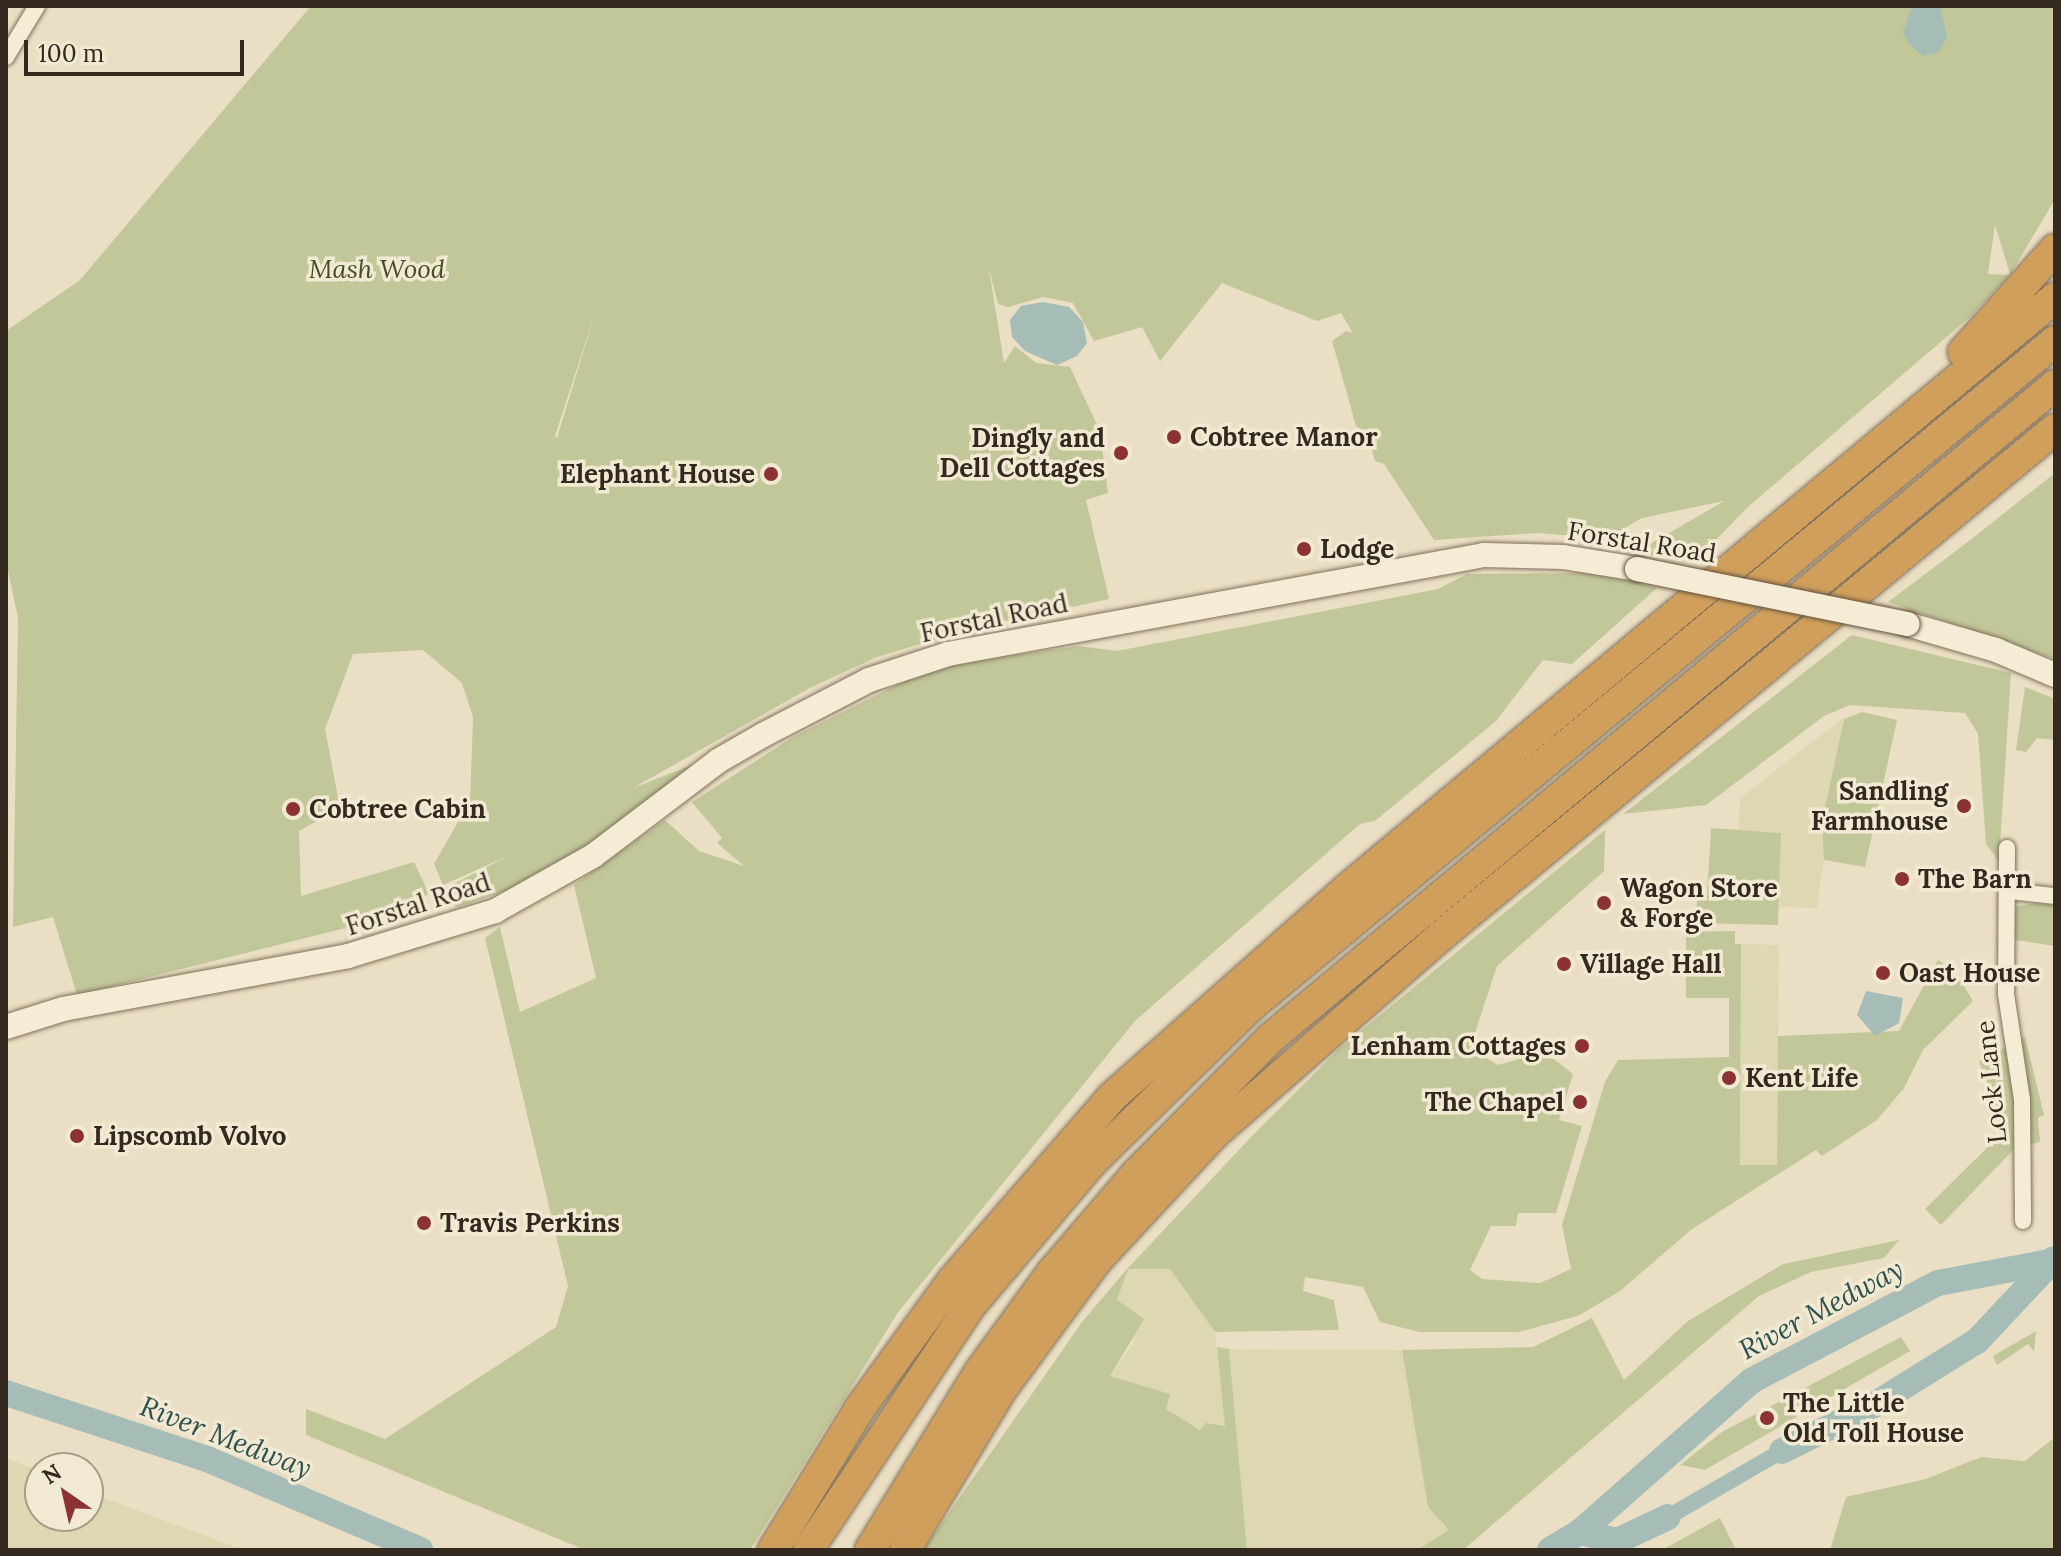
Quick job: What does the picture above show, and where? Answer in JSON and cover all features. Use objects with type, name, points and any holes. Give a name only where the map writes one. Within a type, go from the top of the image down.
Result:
[{"type":"highway","points":[[1800,508],[1990,327],[2055,249]]},
{"type":"highway","points":[[776,1544],[860,1408],[944,1291],[1112,1097],[1337,898],[2055,298]]},
{"type":"highway","points":[[808,1550],[970,1306],[1092,1162],[1251,1006],[2055,341]]},
{"type":"highway","points":[[870,1550],[980,1371],[1053,1271],[1136,1174],[1272,1037],[2055,385]]},
{"type":"highway","points":[[905,1550],[1001,1390],[1087,1273],[1215,1133],[1443,934],[2055,429]]},
{"type":"highway","points":[[1848,601],[2055,450]]},
{"type":"street","points":[[6,57],[37,6]]},
{"type":"street","name":"Forstal Road","points":[[6,1027],[63,1009],[348,956],[495,911],[593,856],[718,761],[763,735],[869,680],[948,654],[1484,555],[1550,555],[1637,569],[1907,624],[1996,650],[2055,675]]},
{"type":"street","name":"Lock Lane","points":[[2007,848],[2006,994],[2022,1100],[2023,1221]]},
{"type":"street","points":[[2008,891],[2055,896]]},
{"type":"shaded area","points":[[1844,717],[1822,821],[1827,839],[1817,908],[1779,907],[1781,833],[1738,830],[1740,798]]},
{"type":"shaded area","points":[[1741,944],[1779,945],[1777,1165],[1740,1165]]},
{"type":"shaded area","points":[[1127,1269],[1170,1269],[1193,1296],[1215,1332],[1226,1427],[1200,1430],[1165,1409],[1169,1395],[1110,1376],[1136,1339],[1117,1300]]},
{"type":"shaded area","points":[[1229,1349],[1402,1350],[1428,1507],[1450,1531],[1417,1550],[1247,1550]]},
{"type":"shaded area","points":[[6,1458],[24,1465],[24,1532],[104,1532],[104,1498],[244,1550],[6,1550]]},
{"type":"green space","name":"Mash Wood","points":[[311,6],[2055,6],[2055,199],[2010,275],[1971,316],[1748,507],[1695,561],[1635,553],[1724,501],[1642,518],[1606,539],[1538,533],[1434,540],[1384,464],[1375,461],[1367,433],[1356,426],[1332,341],[1346,331],[1353,333],[1341,313],[1317,321],[1222,283],[1160,361],[1142,327],[1094,341],[1073,303],[1043,297],[1008,307],[998,304],[989,269],[1004,363],[1015,346],[1036,363],[1070,367],[1100,431],[1108,493],[1086,500],[1109,599],[967,630],[877,657],[810,688],[633,788],[697,763],[595,843],[535,881],[458,907],[444,901],[438,892],[512,854],[443,885],[434,864],[470,801],[473,717],[462,683],[423,650],[353,654],[325,729],[340,808],[299,831],[301,896],[414,862],[429,894],[358,925],[77,995],[53,917],[13,927],[18,618],[6,562],[6,331],[80,280]],"holes":[[[1995,225],[2010,274],[2009,275],[1988,274]],[[596,310],[557,438],[555,436]]]},
{"type":"green space","points":[[2055,473],[2055,659],[1888,602],[1969,541]]},
{"type":"green space","points":[[1595,573],[1657,588],[1572,664],[1543,660],[1496,721],[1375,821],[1360,824],[1135,1021],[899,1311],[750,1550],[585,1550],[306,1435],[306,1409],[385,1439],[556,1327],[568,1286],[485,938],[500,927],[520,1012],[596,978],[574,885],[665,820],[699,851],[744,866],[717,843],[722,838],[692,802],[793,737],[933,667],[1079,646],[1117,651],[1438,589],[1467,574]]},
{"type":"green space","points":[[1852,635],[2011,673],[1999,861],[1986,844],[1978,734],[1965,713],[1850,705],[1824,716],[1706,805],[1623,814]]},
{"type":"green space","points":[[2025,687],[2055,699],[2055,740],[2037,738],[2026,752],[2016,750]]},
{"type":"green space","points":[[1862,712],[1897,720],[1865,867],[1824,860],[1822,821],[1844,719]]},
{"type":"green space","points":[[1711,828],[1781,833],[1778,925],[1694,923],[1698,896],[1707,896]]},
{"type":"green space","points":[[1605,830],[1604,871],[1497,966],[1470,1048],[1498,1065],[1533,1055],[1554,1059],[1573,1074],[1559,1120],[1582,1126],[1556,1213],[1518,1213],[1516,1226],[1491,1226],[1470,1270],[1482,1279],[1540,1283],[1571,1269],[1562,1225],[1605,1082],[1618,1060],[1729,1057],[1729,998],[1686,998],[1686,932],[1735,931],[1735,944],[1741,944],[1740,1165],[1777,1165],[1778,1036],[1899,1031],[1938,960],[1955,971],[1973,1001],[1923,1050],[1904,1088],[1877,1120],[1822,1156],[1816,1150],[1692,1229],[1620,1291],[1578,1316],[1518,1332],[1419,1332],[1380,1322],[1363,1287],[1305,1277],[1303,1291],[1334,1300],[1339,1330],[1215,1332],[1170,1269],[1128,1269],[1117,1300],[1144,1319],[1110,1376],[1170,1394],[1166,1409],[1200,1430],[1206,1423],[1225,1426],[1217,1347],[1229,1349],[1247,1550],[923,1550],[1082,1322],[1127,1269],[1253,1135],[1339,1049]]},
{"type":"green space","points":[[2035,903],[2055,905],[2055,946],[2010,939],[2012,907]]},
{"type":"green space","points":[[2025,1037],[2044,1115],[2038,1118],[2040,1142],[2015,1148],[1941,1225],[1925,1209],[2002,1133],[1979,1061]]},
{"type":"green space","points":[[1899,1240],[1884,1258],[1811,1272],[1759,1296],[1463,1550],[1417,1550],[1449,1530],[1428,1507],[1402,1350],[1533,1347],[1592,1318],[1624,1380],[1688,1321],[1783,1264]]},
{"type":"green space","points":[[2036,1331],[2034,1352],[2028,1344],[1997,1365],[1993,1356]]},
{"type":"green space","points":[[1901,1337],[1910,1351],[1705,1470],[1680,1465],[1722,1432]]},
{"type":"green space","points":[[2055,1437],[2055,1550],[1830,1550],[1846,1497],[1926,1479],[1981,1457],[2025,1461]]},
{"type":"green space","points":[[1720,1518],[1736,1550],[1662,1550]]},
{"type":"water","points":[[1912,6],[1940,6],[1947,37],[1939,52],[1923,56],[1908,43],[1903,33]]},
{"type":"water","points":[[1043,302],[1069,307],[1083,322],[1087,343],[1077,356],[1057,365],[1025,351],[1012,337],[1010,320],[1021,306]]},
{"type":"water","points":[[1866,991],[1903,998],[1899,1023],[1875,1036],[1857,1015]]},
{"type":"waterway","name":"River Medway","points":[[1782,1451],[1874,1405],[1977,1341],[2054,1259]]},
{"type":"waterway","name":"River Medway","points":[[1550,1550],[1580,1532],[1751,1381],[1938,1283],[2049,1262]]},
{"type":"waterway","name":"River Medway","points":[[6,1393],[207,1459],[420,1550]]},
{"type":"waterway","name":"River Medway","points":[[1668,1517],[1782,1451]]},
{"type":"waterway","name":"River Medway","points":[[1580,1532],[1617,1541],[1668,1517]]},
{"type":"place","name":"Cobtree Manor","points":[[1174,437]]},
{"type":"place","name":"Dingly and Dell Cottages","points":[[1121,453]]},
{"type":"place","name":"Elephant House","points":[[771,474]]},
{"type":"place","name":"Lodge","points":[[1304,549]]},
{"type":"place","name":"Sandling Farmhouse","points":[[1964,806]]},
{"type":"place","name":"Cobtree Cabin","points":[[293,809]]},
{"type":"place","name":"The Barn","points":[[1902,879]]},
{"type":"place","name":"Wagon Store & Forge","points":[[1604,903]]},
{"type":"place","name":"Village Hall","points":[[1564,964]]},
{"type":"place","name":"Oast House","points":[[1883,973]]},
{"type":"place","name":"Lenham Cottages","points":[[1582,1046]]},
{"type":"place","name":"Kent Life","points":[[1729,1078]]},
{"type":"place","name":"The Chapel","points":[[1580,1102]]},
{"type":"place","name":"Lipscomb Volvo","points":[[77,1136]]},
{"type":"place","name":"Travis Perkins","points":[[424,1223]]},
{"type":"place","name":"The Little Old Toll House","points":[[1767,1418]]}]
